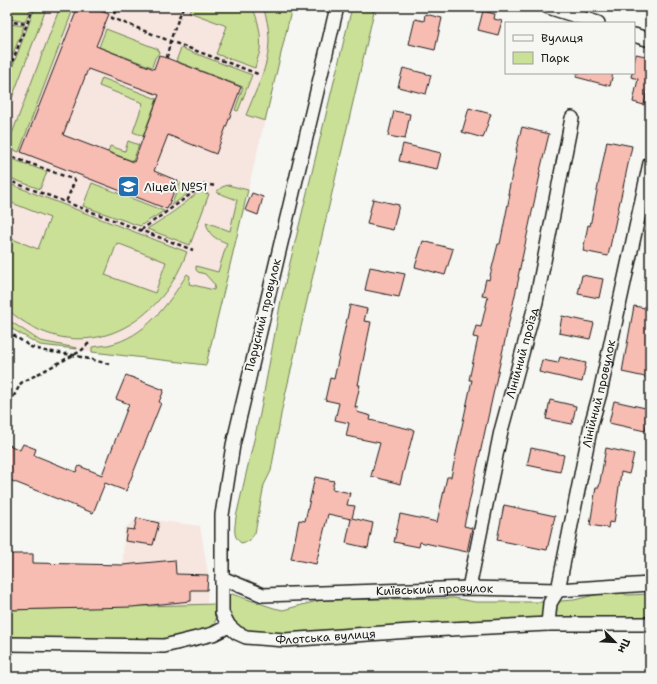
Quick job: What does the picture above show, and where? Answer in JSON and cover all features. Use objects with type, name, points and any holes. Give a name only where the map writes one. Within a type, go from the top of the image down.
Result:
[{"type":"street","name":"Парусний провулок","points":[[229,626],[222,613],[222,515],[233,445],[337,7]]},
{"type":"street","points":[[548,7],[595,22]]},
{"type":"street","points":[[635,35],[650,40]]},
{"type":"street","name":"Лінійний проїзд","points":[[469,588],[501,431],[536,302],[572,118]]},
{"type":"street","name":"Лінійний провулок","points":[[548,624],[550,603],[558,590],[591,425],[600,393],[650,162]]},
{"type":"street","name":"Київський провулок","points":[[222,578],[263,595],[469,588],[558,590],[650,584]]},
{"type":"street","name":"Флотська вулиця","points":[[229,626],[237,633],[246,637],[285,640],[410,631],[548,624],[650,624]]},
{"type":"street","points":[[7,644],[164,646],[213,634],[229,626]]},
{"type":"path","points":[[7,75],[33,8],[45,7]]},
{"type":"path","points":[[100,7],[115,12],[112,18],[258,74]]},
{"type":"path","points":[[167,58],[170,41],[183,7]]},
{"type":"path","points":[[7,23],[27,24]]},
{"type":"path","points":[[7,155],[75,180],[66,202]]},
{"type":"path","points":[[7,180],[193,250]]},
{"type":"path","points":[[141,230],[205,184],[215,186]]},
{"type":"path","points":[[7,332],[31,347],[45,351],[74,355],[109,364]]},
{"type":"path","points":[[10,403],[21,383],[74,355],[89,343]]},
{"type":"shaded area","name":"Ліцей №51","points":[[7,7],[292,7],[206,365],[39,346],[7,327]]},
{"type":"shaded area","points":[[137,518],[200,526],[208,574],[207,605],[7,610],[7,554],[33,554],[33,563],[123,565],[124,529]]},
{"type":"green space","points":[[7,7],[31,7],[25,22],[10,19],[7,21]]},
{"type":"green space","points":[[60,7],[74,7],[19,152],[7,147]]},
{"type":"green space","points":[[191,7],[252,7],[258,22],[260,34],[260,50],[255,68],[216,54],[227,26],[189,12]]},
{"type":"green space","points":[[263,7],[292,7],[265,121],[246,115],[262,75],[268,50],[269,36]]},
{"type":"green space","points":[[352,7],[375,7],[282,409],[271,471],[264,485],[255,533],[249,541],[241,543],[235,535],[236,517],[260,414],[281,300]]},
{"type":"green space","points":[[46,9],[7,111],[7,81],[34,10]]},
{"type":"green space","points":[[7,25],[24,26],[7,69]]},
{"type":"green space","points":[[106,29],[158,49],[159,53],[155,58],[152,67],[99,47]]},
{"type":"green space","points":[[181,48],[252,75],[238,111],[235,110],[243,87],[176,61]]},
{"type":"green space","points":[[102,78],[157,99],[143,136],[133,132],[143,103],[99,86]]},
{"type":"green space","points":[[128,141],[139,145],[133,161],[108,152],[110,146],[125,151]]},
{"type":"green space","points":[[7,157],[47,172],[40,189],[7,177]]},
{"type":"green space","points":[[7,183],[187,252],[174,280],[156,303],[135,321],[112,333],[87,339],[60,337],[33,327],[7,309],[7,237],[38,249],[50,218],[7,201]],"holes":[[[117,243],[166,262],[155,293],[105,275]]]},
{"type":"green space","points":[[92,183],[164,211],[140,226],[83,206]]},
{"type":"green space","points":[[180,183],[194,189],[171,206]]},
{"type":"green space","points":[[228,185],[248,190],[206,365],[92,352],[92,347],[108,345],[121,341],[144,327],[172,297],[187,274],[190,276],[189,284],[214,290],[215,285],[205,274],[196,270],[196,266],[218,272],[227,243],[213,236],[206,222],[230,231],[237,200],[216,192],[222,187]]},
{"type":"green space","points":[[199,191],[209,194],[190,245],[147,229],[168,216]]},
{"type":"green space","points":[[7,319],[40,341],[77,349],[40,345],[7,326]]},
{"type":"green space","points":[[621,592],[627,595],[650,594],[650,619],[270,636],[242,631],[231,619],[228,608],[229,596],[232,594],[283,610],[321,600],[454,598],[475,602],[547,602],[574,600],[599,594]]},
{"type":"green space","points":[[216,604],[217,618],[210,630],[162,641],[7,637],[7,610]]},
{"type":"building","points":[[78,7],[88,7],[109,14],[96,46],[154,69],[159,55],[241,87],[216,154],[168,135],[154,171],[178,181],[167,209],[21,152]],"holes":[[[88,69],[159,95],[134,162],[63,135]]]},
{"type":"building","points":[[483,11],[495,14],[494,19],[502,21],[498,35],[478,30]]},
{"type":"building","points":[[425,14],[442,18],[435,50],[409,44],[415,19],[424,21]]},
{"type":"building","points":[[636,54],[650,57],[650,77],[644,105],[633,102],[638,79],[631,77],[632,74],[635,74]]},
{"type":"building","points":[[403,68],[431,75],[426,94],[398,87]]},
{"type":"building","points":[[577,74],[613,74],[610,86],[576,77]]},
{"type":"building","points":[[469,108],[491,114],[483,138],[462,132]]},
{"type":"building","points":[[394,111],[410,114],[405,139],[388,136]]},
{"type":"building","points":[[522,127],[549,134],[464,526],[472,528],[467,552],[420,542],[419,547],[394,542],[400,514],[437,522],[447,477],[451,477],[472,380],[469,380],[478,338],[473,337],[476,326],[481,327],[488,297],[482,296],[486,279],[489,280],[498,244],[500,244],[510,194],[508,194],[516,150]]},
{"type":"building","points":[[607,141],[632,146],[608,256],[583,251],[588,225],[590,226]]},
{"type":"building","points":[[403,144],[441,153],[437,169],[399,161]]},
{"type":"building","points":[[252,193],[263,197],[258,215],[245,210]]},
{"type":"building","points":[[373,199],[399,205],[393,230],[367,224]]},
{"type":"building","points":[[423,241],[453,249],[445,275],[415,267]]},
{"type":"building","points":[[370,267],[405,274],[399,297],[365,290]]},
{"type":"building","points":[[582,275],[603,279],[599,298],[578,294]]},
{"type":"building","points":[[350,305],[367,309],[364,321],[371,322],[358,385],[360,385],[355,407],[358,408],[357,412],[371,416],[370,420],[414,430],[400,484],[371,476],[380,443],[346,436],[349,423],[335,420],[339,403],[325,400],[330,378],[334,379]]},
{"type":"building","points":[[634,306],[650,309],[650,378],[622,372]]},
{"type":"building","points":[[562,316],[594,323],[590,339],[559,333]]},
{"type":"building","points":[[560,357],[586,363],[582,382],[539,372],[542,360],[558,363]]},
{"type":"building","points":[[126,375],[164,390],[159,402],[161,403],[126,491],[105,483],[93,513],[7,479],[7,444],[20,450],[23,444],[36,449],[34,455],[76,472],[79,466],[102,475],[129,404],[116,399]]},
{"type":"building","points":[[550,400],[576,406],[572,424],[546,419]]},
{"type":"building","points":[[614,401],[650,409],[645,431],[609,423]]},
{"type":"building","points":[[531,448],[564,455],[560,472],[527,465]]},
{"type":"building","points":[[606,448],[634,454],[629,474],[621,472],[614,523],[609,522],[608,528],[590,525],[596,487],[599,487]]},
{"type":"building","points":[[315,477],[334,481],[332,489],[350,493],[347,505],[355,506],[352,518],[373,523],[368,548],[346,543],[351,519],[328,514],[316,564],[291,559],[299,520],[305,521]]},
{"type":"building","points":[[504,505],[555,516],[547,550],[497,540]]},
{"type":"building","points":[[137,518],[159,523],[153,545],[125,541],[127,529],[134,530]]},
{"type":"building","points":[[7,554],[33,554],[33,563],[123,565],[175,560],[176,574],[208,575],[207,590],[191,590],[191,601],[132,607],[7,610]]},
{"type":"place","name":"Ліцей №51","points":[[128,187]]}]
